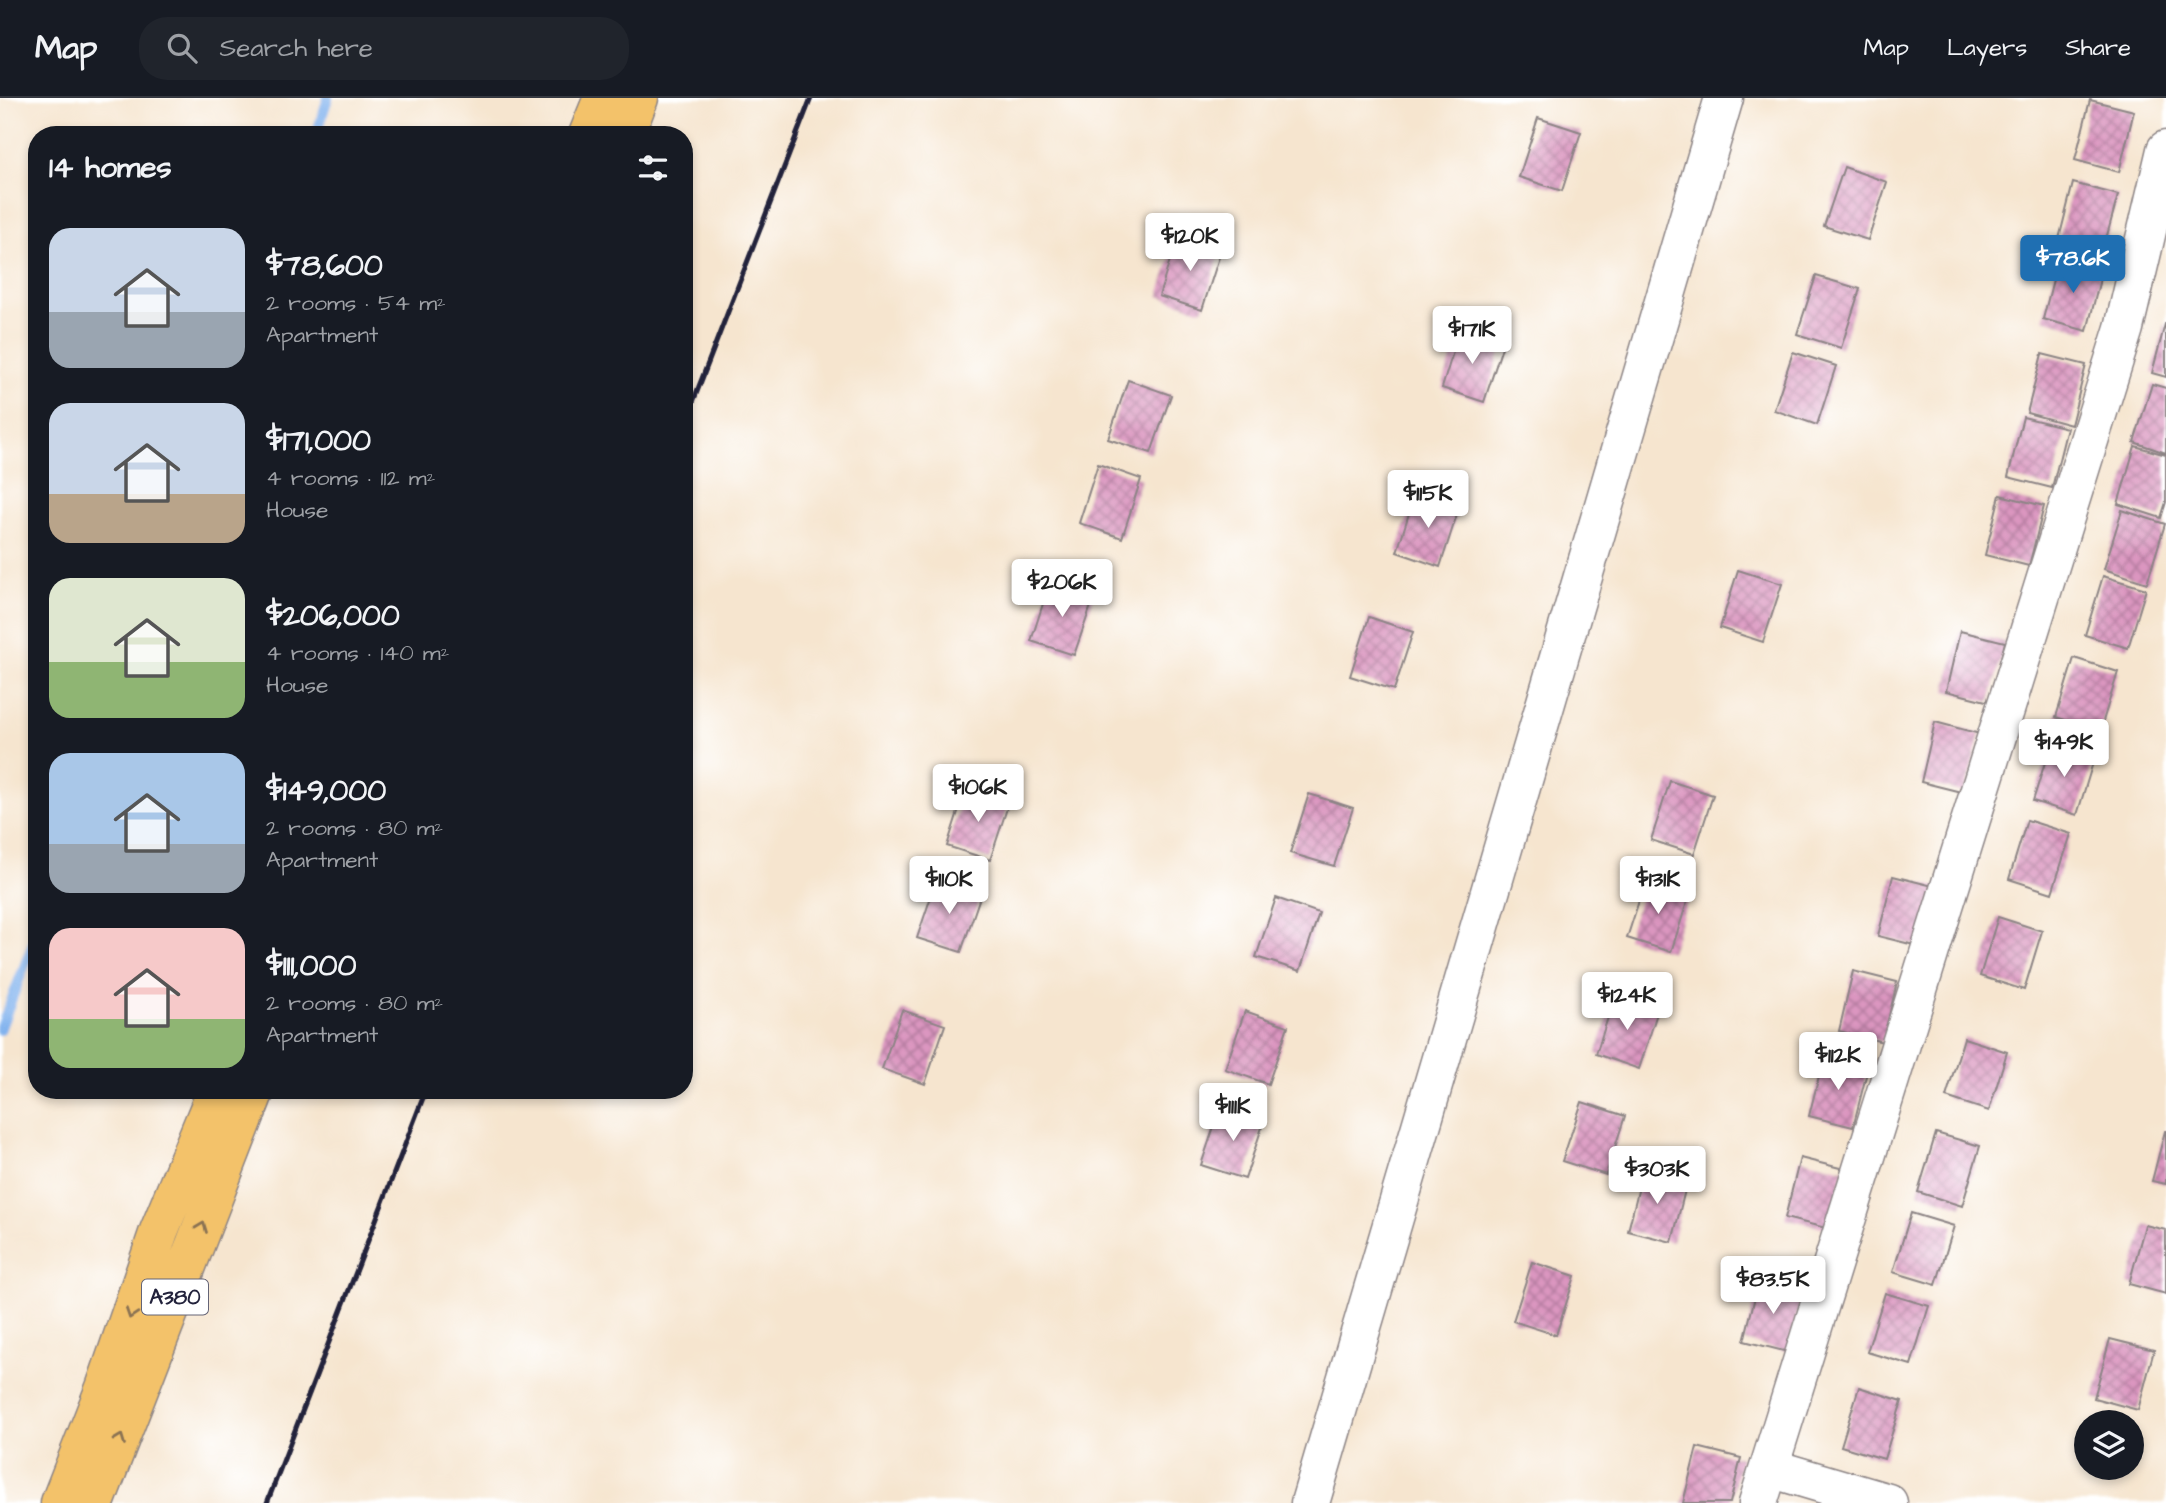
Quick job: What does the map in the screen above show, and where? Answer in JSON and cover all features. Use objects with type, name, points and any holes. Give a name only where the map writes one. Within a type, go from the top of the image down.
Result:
[{"type":"highway","points":[[592,126],[603,98]]},
{"type":"highway","points":[[628,126],[639,98]]},
{"type":"highway","name":"A380","points":[[60,1503],[105,1388],[159,1231],[212,1099]]},
{"type":"highway","name":"A380","points":[[95,1503],[252,1099]]},
{"type":"street","points":[[1310,1503],[1724,98]]},
{"type":"street","points":[[1758,1503],[2124,328],[2166,150]]},
{"type":"street","points":[[1770,1468],[1888,1503]]},
{"type":"building","points":[[2090,100],[2134,111],[2119,172],[2075,160]]},
{"type":"building","points":[[1538,118],[1581,132],[1562,191],[1519,177]]},
{"type":"building","points":[[1844,167],[1887,182],[1868,240],[1824,226]]},
{"type":"building","points":[[2073,183],[2118,195],[2102,254],[2058,243]]},
{"type":"building","points":[[1177,237],[1221,251],[1202,310],[1159,296]]},
{"type":"building","points":[[2058,260],[2102,271],[2087,331],[2043,319]]},
{"type":"building","points":[[1816,276],[1860,289],[1841,348],[1797,334]]},
{"type":"building","points":[[2166,324],[2166,377],[2152,373]]},
{"type":"building","points":[[1460,329],[1503,344],[1484,402],[1442,388]]},
{"type":"building","points":[[1793,352],[1836,366],[1817,425],[1774,410]]},
{"type":"building","points":[[2042,354],[2086,365],[2071,425],[2027,413]]},
{"type":"building","points":[[1128,380],[1171,395],[1151,453],[1108,439]]},
{"type":"building","points":[[2152,384],[2166,388],[2166,453],[2134,442]]},
{"type":"building","points":[[2023,417],[2067,428],[2052,488],[2008,477]]},
{"type":"building","points":[[2135,446],[2166,455],[2166,502],[2161,518],[2118,504]]},
{"type":"building","points":[[1098,464],[1141,479],[1122,538],[1079,523]]},
{"type":"building","points":[[1415,494],[1459,508],[1440,567],[1397,552]]},
{"type":"building","points":[[2000,495],[2044,506],[2029,566],[1985,555]]},
{"type":"building","points":[[2122,510],[2165,524],[2147,583],[2104,569]]},
{"type":"building","points":[[1738,570],[1782,584],[1763,642],[1720,628]]},
{"type":"building","points":[[2103,576],[2146,589],[2128,648],[2085,635]]},
{"type":"building","points":[[1050,582],[1094,597],[1074,655],[1031,641]]},
{"type":"building","points":[[1369,617],[1413,632],[1394,690],[1350,676]]},
{"type":"building","points":[[1960,631],[2005,642],[1990,702],[1946,691]]},
{"type":"building","points":[[2074,658],[2118,672],[2100,731],[2056,717]]},
{"type":"building","points":[[1935,722],[1980,734],[1965,793],[1921,782]]},
{"type":"building","points":[[2051,743],[2095,756],[2077,815],[2033,801]]},
{"type":"building","points":[[1670,781],[1713,795],[1694,854],[1651,840]]},
{"type":"building","points":[[966,787],[1009,802],[990,860],[947,846]]},
{"type":"building","points":[[1309,794],[1353,808],[1334,866],[1290,853]]},
{"type":"building","points":[[2027,820],[2071,834],[2052,893],[2009,879]]},
{"type":"building","points":[[1893,876],[1937,887],[1922,947],[1878,936]]},
{"type":"building","points":[[937,879],[981,894],[961,952],[917,938]]},
{"type":"building","points":[[1646,879],[1690,893],[1671,952],[1627,938]]},
{"type":"building","points":[[1276,898],[1319,913],[1300,971],[1256,957]]},
{"type":"building","points":[[1998,917],[2042,931],[2024,990],[1980,976]]},
{"type":"building","points":[[1853,971],[1897,982],[1883,1042],[1839,1031]]},
{"type":"building","points":[[1615,996],[1658,1010],[1639,1069],[1596,1054]]},
{"type":"building","points":[[902,1010],[945,1025],[925,1084],[882,1069]]},
{"type":"building","points":[[1245,1011],[1288,1026],[1268,1084],[1225,1069]]},
{"type":"building","points":[[1964,1038],[2007,1052],[1989,1111],[1946,1097]]},
{"type":"building","points":[[1824,1056],[1868,1068],[1853,1127],[1809,1116]]},
{"type":"building","points":[[1582,1102],[1625,1116],[1606,1175],[1562,1161]]},
{"type":"building","points":[[1221,1106],[1264,1121],[1245,1179],[1201,1165]]},
{"type":"building","points":[[2166,1131],[2166,1184],[2152,1181]]},
{"type":"building","points":[[1936,1133],[1980,1146],[1962,1206],[1918,1192]]},
{"type":"building","points":[[1800,1158],[1844,1169],[1830,1229],[1785,1218]]},
{"type":"building","points":[[1643,1171],[1687,1182],[1672,1242],[1628,1231]]},
{"type":"building","points":[[1911,1213],[1954,1226],[1936,1285],[1893,1272]]},
{"type":"building","points":[[2145,1225],[2166,1230],[2166,1294],[2129,1284]]},
{"type":"building","points":[[1532,1262],[1575,1276],[1556,1335],[1513,1321]]},
{"type":"building","points":[[1759,1281],[1803,1292],[1788,1352],[1744,1341]]},
{"type":"building","points":[[1885,1293],[1929,1306],[1911,1365],[1867,1352]]},
{"type":"building","points":[[2110,1339],[2154,1350],[2138,1410],[2094,1398]]},
{"type":"building","points":[[1859,1387],[1902,1401],[1884,1459],[1841,1446]]},
{"type":"building","points":[[1697,1447],[1741,1458],[1730,1503],[1683,1503]]},
{"type":"waterway","points":[[319,126],[328,98]]},
{"type":"waterway","points":[[0,1030],[28,957]]},
{"type":"railway","points":[[693,402],[811,98]]},
{"type":"railway","points":[[267,1503],[423,1099]]}]
